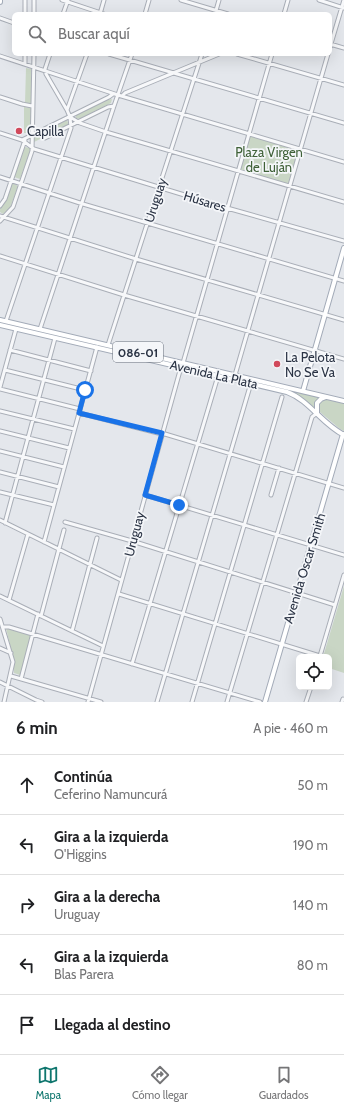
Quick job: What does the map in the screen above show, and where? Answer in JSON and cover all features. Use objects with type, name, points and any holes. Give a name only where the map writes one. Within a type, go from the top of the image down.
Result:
[{"type":"main road","points":[[303,391],[344,248]]},
{"type":"main road","name":"Avenida La Plata","points":[[0,320],[108,345],[218,376],[292,394],[344,435]]},
{"type":"main road","name":"Avenida La Plata","points":[[0,325],[182,365],[235,375],[344,401]]},
{"type":"main road","points":[[317,413],[316,408],[318,401],[325,398],[331,398]]},
{"type":"main road","name":"Avenida Oscar Smith","points":[[265,702],[344,435]]},
{"type":"street","points":[[24,0],[25,12]]},
{"type":"street","points":[[34,0],[34,12]]},
{"type":"street","points":[[62,0],[96,12]]},
{"type":"street","points":[[101,12],[104,0]]},
{"type":"street","points":[[146,12],[149,0]]},
{"type":"street","points":[[181,0],[216,12],[219,0]]},
{"type":"street","points":[[285,12],[288,0]]},
{"type":"street","points":[[319,0],[343,8]]},
{"type":"street","points":[[332,39],[343,8],[344,0]]},
{"type":"street","points":[[64,12],[68,1]]},
{"type":"street","points":[[0,18],[12,22]]},
{"type":"street","points":[[332,45],[344,48]]},
{"type":"street","points":[[0,56],[114,94],[344,162]]},
{"type":"street","points":[[25,56],[25,64]]},
{"type":"street","points":[[0,221],[2,217],[13,207],[33,148],[32,106],[34,56]]},
{"type":"street","points":[[6,322],[71,125],[70,116],[45,71],[49,56]]},
{"type":"street","points":[[67,110],[86,56]]},
{"type":"street","points":[[115,56],[344,124]]},
{"type":"street","points":[[40,330],[83,204],[114,106],[120,95],[131,56]]},
{"type":"street","name":"Uruguay","points":[[108,345],[202,56]]},
{"type":"street","points":[[120,95],[214,56]]},
{"type":"street","points":[[243,56],[344,85]]},
{"type":"street","name":"Uruguay","points":[[89,700],[162,433],[271,56]]},
{"type":"street","points":[[235,375],[278,222],[327,56]]},
{"type":"street","points":[[0,206],[5,199],[24,140],[33,134],[114,94]]},
{"type":"street","points":[[0,97],[32,106]]},
{"type":"street","points":[[45,138],[108,107],[114,106]]},
{"type":"street","points":[[70,116],[77,122],[106,132],[344,202]]},
{"type":"street","name":"Húsares","points":[[0,133],[24,140],[33,148],[61,157],[227,208],[344,241]]},
{"type":"street","points":[[0,177],[83,204],[344,280]]},
{"type":"street","points":[[2,217],[71,240],[344,320]]},
{"type":"street","points":[[0,256],[124,295],[344,359]]},
{"type":"street","points":[[16,329],[0,388],[231,453],[344,488]]},
{"type":"street","points":[[5,523],[14,496],[56,338]]},
{"type":"street","points":[[44,542],[74,429],[98,347]]},
{"type":"street","points":[[10,350],[91,370]]},
{"type":"street","points":[[5,370],[85,390]]},
{"type":"street","points":[[132,664],[164,552],[218,376]]},
{"type":"street","points":[[157,702],[251,383]]},
{"type":"street","points":[[192,702],[282,397]]},
{"type":"street","points":[[0,411],[74,429]]},
{"type":"street","points":[[227,702],[312,417],[317,413]]},
{"type":"street","points":[[0,431],[69,448]]},
{"type":"street","points":[[0,451],[64,467]]},
{"type":"street","points":[[271,495],[279,468]]},
{"type":"street","points":[[0,472],[59,487]]},
{"type":"street","points":[[0,492],[54,505]]},
{"type":"street","points":[[145,495],[344,555]]},
{"type":"street","points":[[0,520],[122,580]]},
{"type":"street","points":[[65,522],[198,561],[335,605]]},
{"type":"street","points":[[21,679],[32,634],[64,530]]},
{"type":"street","points":[[9,600],[28,534]]},
{"type":"street","points":[[72,631],[97,538]]},
{"type":"street","points":[[321,654],[344,576]]},
{"type":"street","points":[[119,594],[314,654]]},
{"type":"street","points":[[0,596],[104,646]]},
{"type":"street","points":[[0,619],[13,662],[4,702]]},
{"type":"street","points":[[3,627],[9,627],[260,702]]},
{"type":"street","points":[[0,648],[11,653]]},
{"type":"street","points":[[11,676],[89,700],[101,702]]},
{"type":"street","points":[[0,682],[35,701],[42,702]]},
{"type":"street","points":[[306,702],[310,690]]},
{"type":"green space","points":[[26,68],[31,69],[31,104],[25,103]]},
{"type":"green space","points":[[112,99],[111,103],[80,119],[76,118],[76,115]]},
{"type":"green space","points":[[24,107],[31,108],[31,133],[24,133]]},
{"type":"green space","points":[[67,120],[69,125],[34,142],[34,137],[36,135]]},
{"type":"green space","name":"Plaza Virgen de Luján","points":[[249,133],[300,149],[289,186],[238,171]]},
{"type":"green space","points":[[25,147],[30,148],[30,151],[20,179],[14,177]]},
{"type":"green space","points":[[12,183],[18,186],[10,208],[3,214],[0,212],[0,209],[6,200]]},
{"type":"green space","points":[[0,322],[321,397],[316,410],[298,395],[289,390]]},
{"type":"green space","points":[[327,399],[344,403],[344,431],[320,412],[319,404],[322,400]]},
{"type":"green space","points":[[344,586],[344,673],[332,669],[332,654],[324,654]]},
{"type":"green space","points":[[6,628],[32,636],[20,675],[14,673],[14,662]]},
{"type":"place","name":"Capilla","points":[[19,131]]},
{"type":"place","name":"La Pelota No Se Va","points":[[277,364]]},
{"type":"route","points":[[85,390],[79,413],[162,433],[145,495],[179,505]]}]
